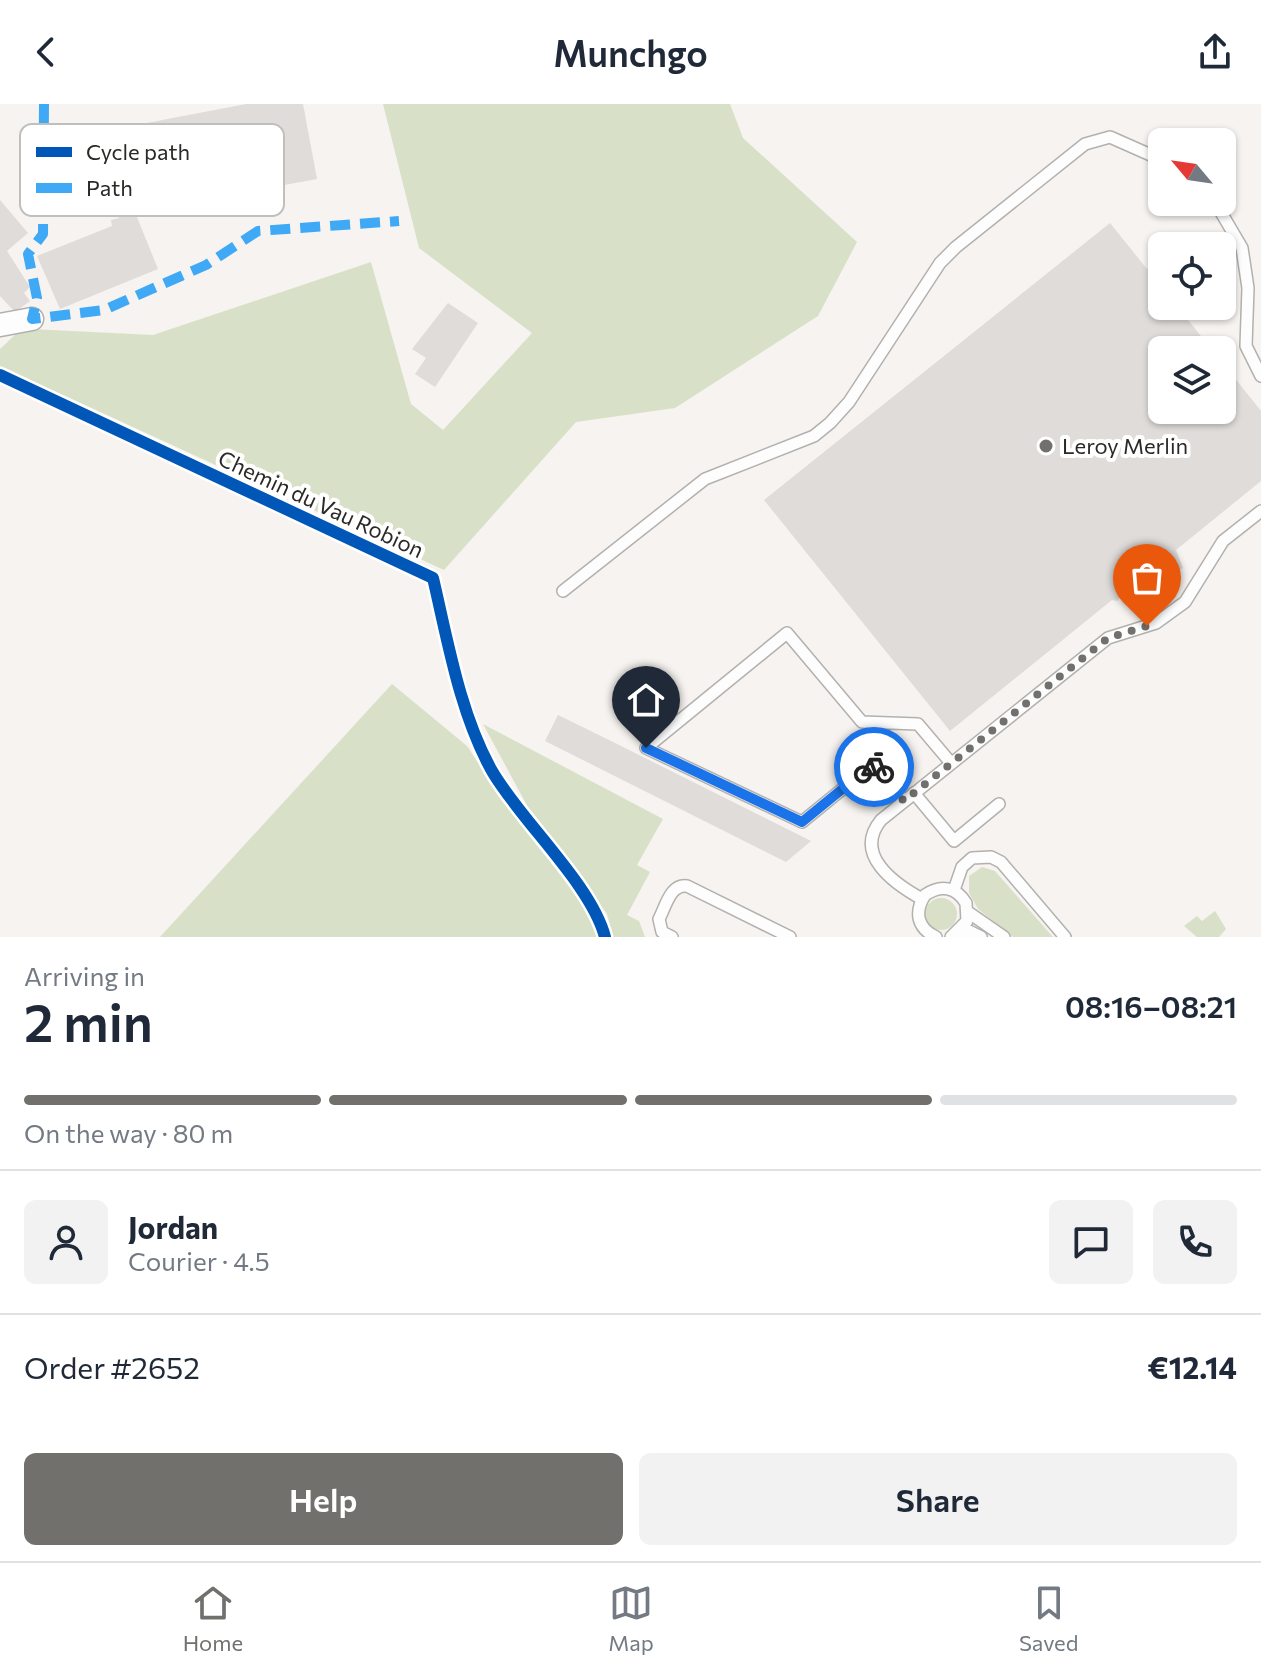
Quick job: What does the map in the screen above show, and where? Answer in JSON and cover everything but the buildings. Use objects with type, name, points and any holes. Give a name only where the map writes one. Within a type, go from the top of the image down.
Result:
[{"type":"street","points":[[0,325],[32,319]]},
{"type":"lane","points":[[563,591],[705,479],[814,436],[830,423],[849,402],[940,263],[1085,144],[1110,137],[1148,154]]},
{"type":"lane","points":[[1223,216],[1242,248],[1248,288],[1246,346],[1261,376]]},
{"type":"lane","points":[[922,899],[880,866],[871,853],[869,842],[881,820],[904,801],[918,797],[951,763],[1108,638],[1156,623],[1185,602],[1223,541],[1261,511]]},
{"type":"lane","points":[[904,801],[873,764],[802,822],[646,748],[787,633],[862,722],[918,724],[951,763]]},
{"type":"lane","points":[[918,797],[954,841],[999,804]]},
{"type":"lane","points":[[954,890],[962,867],[972,858],[991,857],[1001,862],[1065,937]]},
{"type":"lane","points":[[672,937],[662,932],[659,919],[674,888],[680,885],[790,937]]},
{"type":"lane","points":[[926,935],[918,920],[922,899],[940,888],[954,890],[966,903],[967,921],[954,935]]},
{"type":"lane","points":[[968,912],[1004,937]]},
{"type":"lane","points":[[954,935],[969,931],[981,937]]},
{"type":"green space","points":[[383,104],[730,104],[743,138],[857,242],[818,316],[675,408],[576,422],[444,570],[0,366],[0,349],[17,333],[31,329],[153,335],[371,262],[411,404],[443,430],[532,333],[419,248]]},
{"type":"green space","points":[[392,684],[467,746],[506,805],[596,920],[599,937],[160,937]]},
{"type":"green space","points":[[483,724],[663,819],[637,865],[650,872],[627,915],[639,921],[645,937],[613,937],[607,914],[530,811]]},
{"type":"green space","points":[[982,867],[995,871],[1053,937],[1013,937],[978,909],[969,893],[969,876]]},
{"type":"green space","points":[[941,898],[952,903],[957,914],[952,925],[941,930],[930,925],[925,914],[930,903]]},
{"type":"green space","points":[[1215,911],[1226,929],[1219,937],[1197,937],[1184,926],[1197,916],[1202,921]]},
{"type":"marked path","points":[[44,104],[44,124]]},
{"type":"marked path","points":[[43,216],[43,234],[28,254],[37,298],[32,319],[104,310],[206,265],[258,231],[399,221]]},
{"type":"cycle path","name":"Chemin du Vau Robion","points":[[0,375],[433,578],[456,677],[481,749],[505,790],[586,896],[605,937]]},
{"type":"way so far","points":[[874,767],[904,801],[1108,638],[1125,630],[1147,626]]},
{"type":"place","name":"Leroy Merlin","points":[[1046,446]]},
{"type":"route","points":[[646,748],[802,822],[873,764],[874,767]]}]
